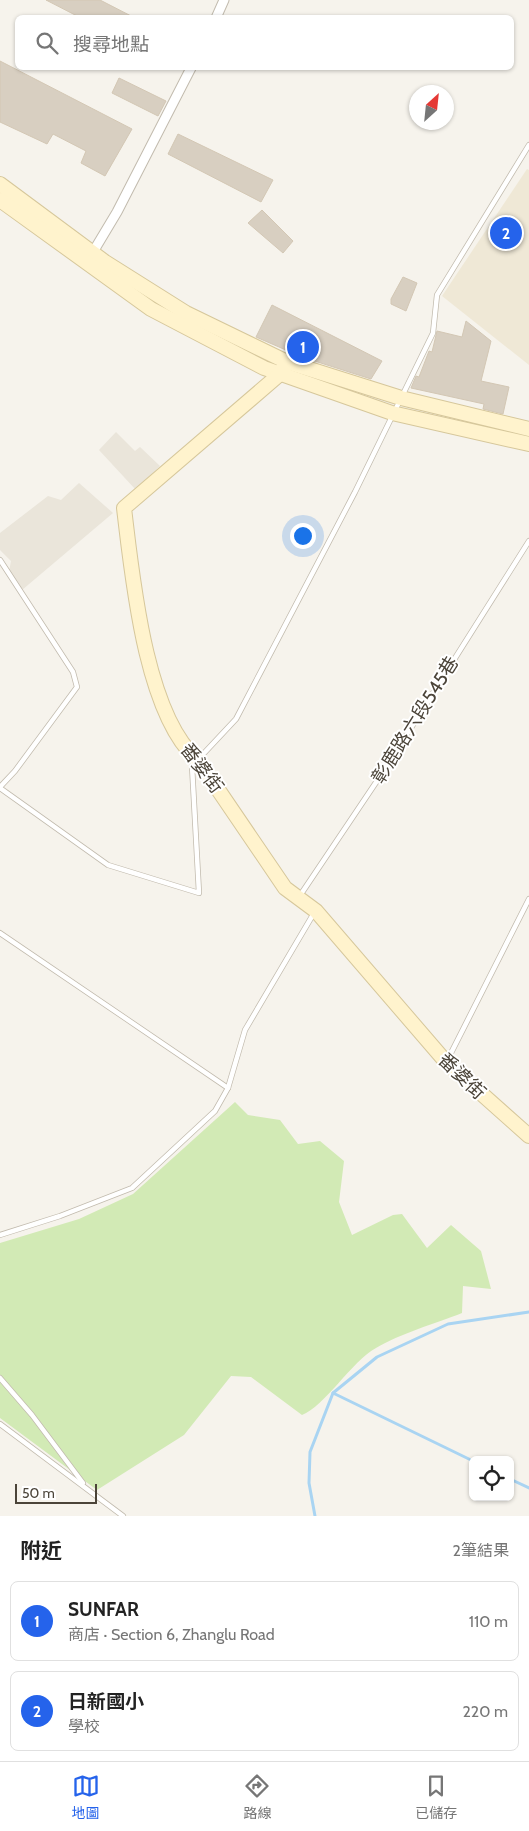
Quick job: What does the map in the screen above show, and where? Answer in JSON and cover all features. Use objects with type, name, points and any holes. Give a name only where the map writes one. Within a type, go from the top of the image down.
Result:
[{"type":"street","points":[[217,15],[224,0]]},
{"type":"street","points":[[90,258],[117,212],[190,70]]},
{"type":"street","points":[[0,184],[151,309],[264,368],[284,368],[529,429]]},
{"type":"street","points":[[0,200],[90,258]]},
{"type":"street","points":[[284,368],[392,413],[529,444]]},
{"type":"street","name":"番婆街","points":[[284,368],[124,508],[138,622],[164,707],[184,749],[198,760],[285,888],[316,911],[446,1062],[529,1136]]},
{"type":"lane","points":[[0,560],[73,672],[78,688],[15,771],[0,787],[108,865],[199,893],[192,766],[236,719],[354,492],[433,333],[437,295],[529,145]]},
{"type":"lane","name":"彰鹿路六段545巷","points":[[299,898],[385,769],[529,541]]},
{"type":"lane","points":[[446,1062],[529,899]]},
{"type":"lane","points":[[0,1234],[60,1216],[132,1188],[215,1111],[228,1088],[246,1030],[316,911]]},
{"type":"lane","points":[[0,933],[228,1088]]},
{"type":"lane","points":[[0,1378],[32,1415],[87,1488]]},
{"type":"lane","points":[[0,1424],[123,1516]]},
{"type":"shaded area","points":[[527,169],[529,170],[529,365],[442,296]]},
{"type":"shaded area","points":[[116,432],[135,451],[140,447],[160,466],[136,490],[99,450]]},
{"type":"shaded area","points":[[79,483],[113,513],[22,590],[9,572],[11,561],[0,550],[0,533],[48,496],[61,500]]},
{"type":"green space","points":[[235,1102],[248,1115],[280,1120],[298,1144],[320,1141],[344,1161],[339,1202],[352,1235],[393,1215],[402,1214],[427,1248],[451,1225],[481,1251],[491,1289],[463,1286],[462,1313],[407,1333],[376,1348],[357,1363],[329,1394],[311,1410],[302,1415],[251,1377],[231,1376],[184,1435],[97,1490],[0,1418],[0,1243],[79,1219],[133,1194]]},
{"type":"building","points":[[46,0],[100,0],[129,15],[75,15]]},
{"type":"building","points":[[0,61],[132,129],[105,176],[81,163],[86,151],[53,134],[47,144],[0,122]]},
{"type":"building","points":[[119,78],[166,101],[158,116],[112,93]]},
{"type":"building","points":[[178,134],[273,180],[261,202],[168,154]]},
{"type":"building","points":[[262,210],[293,241],[283,253],[248,223]]},
{"type":"building","points":[[403,277],[417,283],[406,311],[391,304],[391,299]]},
{"type":"building","points":[[272,305],[382,361],[371,379],[302,357],[256,337]]},
{"type":"building","points":[[466,321],[491,341],[481,381],[509,387],[503,414],[483,409],[484,404],[411,388],[416,376],[419,377],[429,351],[432,352],[437,331],[462,337]]},
{"type":"waterway","points":[[315,1516],[309,1483],[310,1452],[333,1393],[377,1357],[448,1324],[529,1312]]},
{"type":"waterway","points":[[333,1393],[469,1459]]},
{"type":"waterway","points":[[514,1481],[529,1488]]},
{"type":"place","name":"日新國小","points":[[506,233]]},
{"type":"place","name":"SUNFAR","points":[[303,347]]}]
